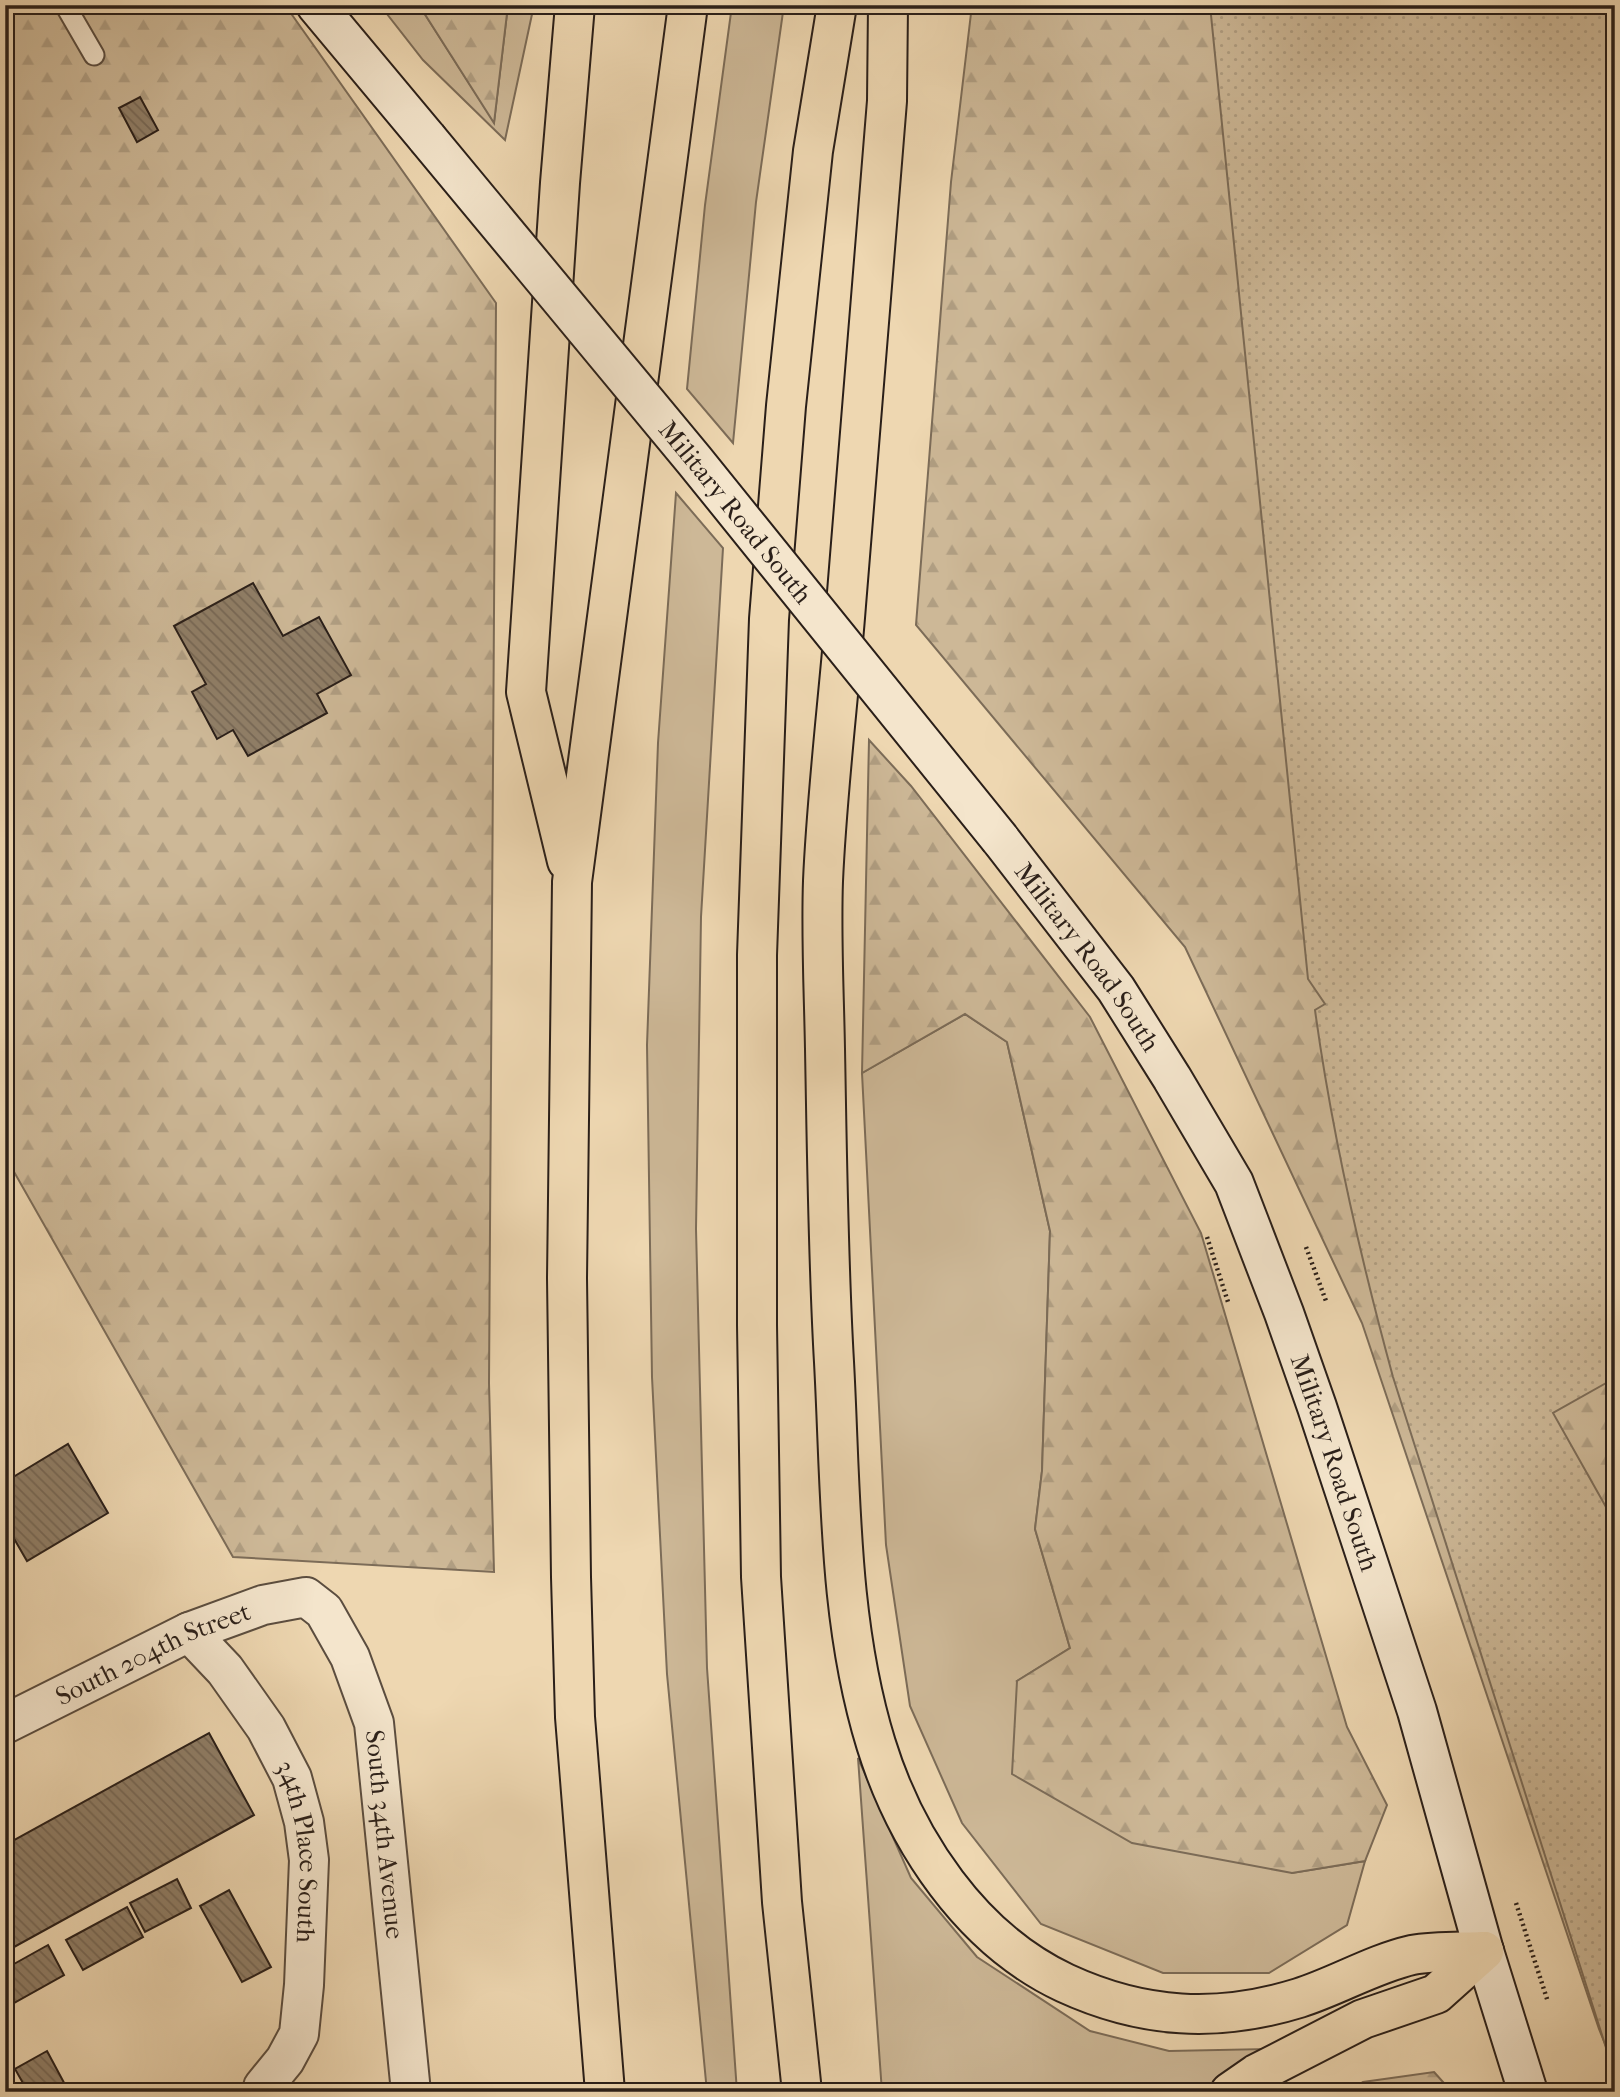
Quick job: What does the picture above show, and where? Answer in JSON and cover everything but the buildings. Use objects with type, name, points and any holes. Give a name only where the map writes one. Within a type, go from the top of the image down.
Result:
[{"type":"highway","points":[[572,882],[526,692],[559,197],[575,5]]},
{"type":"highway","points":[[605,2092],[575,1717],[572,1633],[567,1278],[572,882],[688,5]]},
{"type":"highway","points":[[802,2092],[782,1902],[761,1577],[757,1325],[757,955],[769,619],[786,406],[813,151],[837,5]]},
{"type":"highway","points":[[888,5],[887,100],[823,883],[828,1265],[848,1622],[876,1744],[896,1796],[916,1834],[943,1880],[972,1915],[1032,1964],[1061,1981],[1097,1996],[1157,2012],[1225,2015],[1297,1998],[1408,1956],[1484,1951]]},
{"type":"highway","points":[[1230,2092],[1256,2074],[1351,2024],[1436,1994],[1484,1951]]},
{"type":"main road","name":"Military Road South","points":[[316,5],[694,460],[1000,839],[1116,989],[1234,1183],[1317,1407],[1413,1698],[1484,1951],[1528,2092]]},
{"type":"main road","name":"South 204th Street","points":[[5,1724],[189,1632],[263,1605],[306,1597]]},
{"type":"main road","name":"South 34th Avenue","points":[[306,1597],[324,1611],[350,1657],[374,1723],[411,2092]]},
{"type":"main road","name":"34th Place South","points":[[189,1632],[225,1670],[267,1728],[292,1778],[304,1822],[309,1860],[304,1985],[299,2034],[285,2060],[262,2092]]},
{"type":"lane","points":[[65,5],[94,55]]},
{"type":"path","points":[[1224,1292],[1228,1302]]},
{"type":"green space","points":[[5,5],[285,5],[496,303],[489,1383],[494,1572],[233,1557],[5,1156]]},
{"type":"green space","points":[[380,5],[419,5],[494,122],[508,5],[534,5],[505,140],[423,60]]},
{"type":"green space","points":[[419,5],[508,5],[494,123]]},
{"type":"green space","points":[[732,5],[784,5],[756,202],[733,443],[687,389],[705,205]]},
{"type":"green space","points":[[972,5],[1615,5],[1615,2068],[1599,2029],[1362,1323],[1185,947],[916,625],[951,182]]},
{"type":"green space","points":[[1210,5],[1615,5],[1615,1378],[1553,1413],[1615,1523],[1615,2076],[1393,1377],[1358,1241],[1338,1149],[1315,1010],[1325,1004],[1308,979]]},
{"type":"green space","points":[[676,493],[723,548],[701,917],[696,1229],[707,1668],[737,2092],[707,2092],[667,1674],[652,1377],[647,1045],[658,743]]},
{"type":"green space","points":[[869,740],[911,786],[1090,1017],[1201,1233],[1347,1727],[1387,1805],[1365,1861],[1292,1873],[1132,1843],[1012,1774],[1017,1681],[1070,1648],[1035,1529],[1042,1471],[1050,1231],[1007,1042],[965,1014],[862,1073]]},
{"type":"green space","points":[[965,1014],[1007,1042],[1050,1231],[1042,1471],[1035,1529],[1070,1648],[1017,1681],[1292,1873],[1365,1861],[1347,1925],[1269,1973],[1163,1973],[1041,1924],[962,1823],[910,1706],[886,1545],[862,1073]]},
{"type":"green space","points":[[858,1758],[911,1878],[977,1957],[1090,2031],[1169,2051],[1266,2049],[1201,2092],[882,2092]]},
{"type":"green space","points":[[1434,2072],[1452,2092],[1347,2092],[1363,2082]]}]
